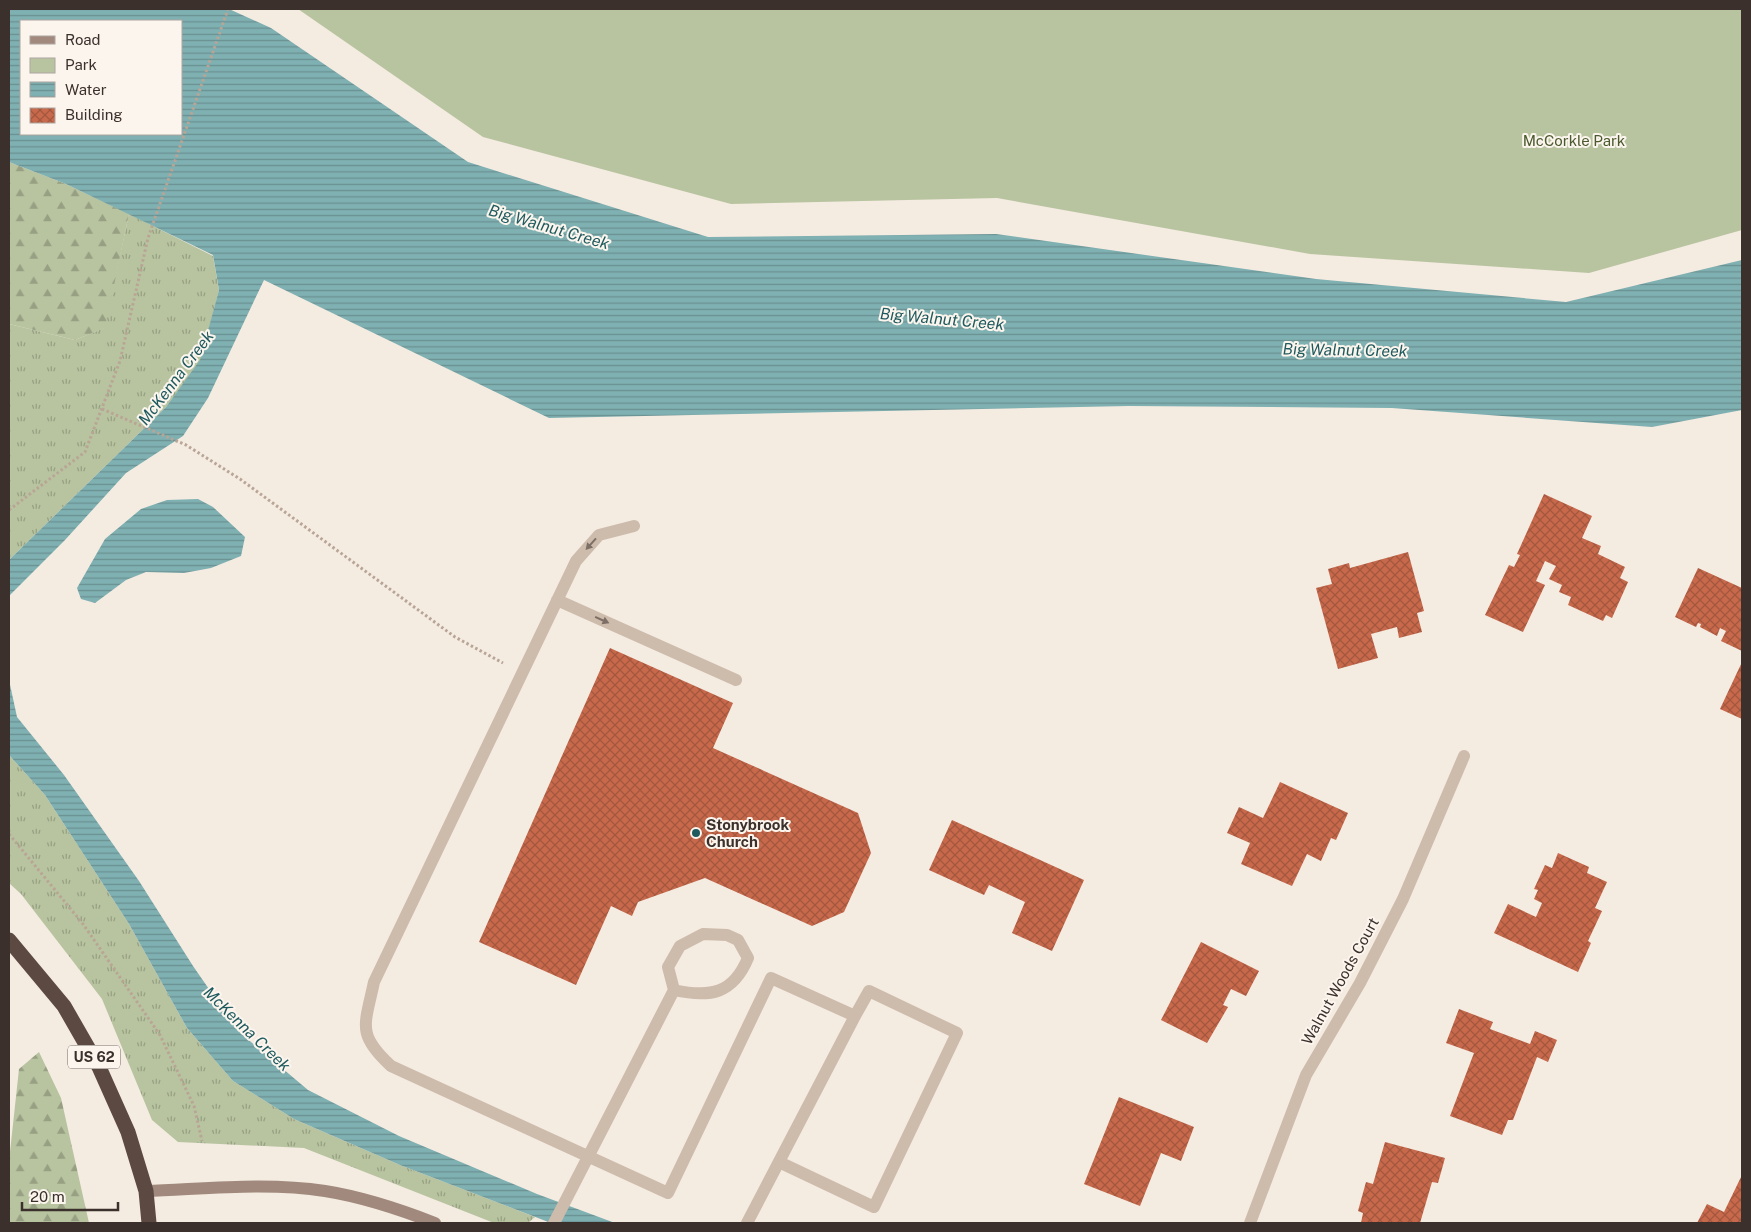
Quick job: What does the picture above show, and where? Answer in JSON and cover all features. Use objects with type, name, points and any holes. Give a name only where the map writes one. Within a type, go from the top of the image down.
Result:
[{"type":"highway","name":"US 62","points":[[9,940],[64,1006],[99,1067],[128,1132],[146,1191],[149,1223]]},
{"type":"main road","points":[[146,1191],[250,1187],[324,1191],[398,1208],[435,1223]]},
{"type":"street","points":[[634,526],[599,535],[576,561],[374,982],[364,1026],[373,1049],[391,1066],[668,1193],[771,978],[855,1016]]},
{"type":"street","points":[[557,600],[736,680]]},
{"type":"street","name":"Walnut Woods Court","points":[[1250,1223],[1306,1075],[1360,983],[1403,898],[1464,756]]},
{"type":"street","points":[[554,1223],[674,990],[668,967],[680,946],[703,934],[727,935],[738,940],[748,958],[741,975],[726,988],[709,994],[694,994],[674,990]]},
{"type":"street","points":[[747,1223],[855,1016],[869,991],[958,1033],[874,1207],[779,1162]]},
{"type":"path","points":[[9,510],[85,452],[120,361],[148,238],[228,9]]},
{"type":"path","points":[[102,409],[186,445],[240,479],[455,637],[522,672]]},
{"type":"path","points":[[9,834],[83,924],[160,1035],[194,1106],[202,1141]]},
{"type":"green space","name":"McCorkle Park","points":[[298,9],[1742,9],[1742,230],[1589,273],[1310,254],[997,198],[731,204],[483,137]]},
{"type":"green space","points":[[9,162],[66,184],[129,214],[105,328],[75,340],[9,324]]},
{"type":"green space","points":[[129,214],[213,256],[219,290],[201,360],[166,407],[9,560],[9,324],[75,340],[104,328]]},
{"type":"green space","points":[[9,755],[45,795],[129,924],[187,1028],[233,1081],[294,1119],[400,1165],[535,1217],[528,1223],[494,1223],[304,1148],[178,1142],[152,1120],[102,999],[21,894],[9,883]]},
{"type":"green space","points":[[39,1052],[61,1098],[89,1223],[9,1223],[9,1161],[19,1069]]},
{"type":"water","name":"Big Walnut Creek","points":[[9,9],[229,9],[271,28],[468,162],[708,237],[996,234],[1316,279],[1566,302],[1742,260],[1742,410],[1652,427],[1392,408],[1129,406],[549,418],[264,280],[208,398],[183,436],[126,473],[65,540],[9,596],[9,560],[166,407],[200,360],[219,290],[213,255],[66,184],[9,162]]},
{"type":"water","points":[[198,499],[213,507],[245,537],[241,556],[211,568],[184,573],[146,572],[126,580],[95,603],[81,599],[77,588],[105,539],[141,509],[167,500]]},
{"type":"water","points":[[9,680],[17,717],[64,775],[139,881],[193,966],[238,1031],[308,1090],[399,1136],[537,1194],[615,1223],[551,1223],[400,1165],[294,1119],[233,1081],[187,1028],[129,924],[45,795],[9,755]]},
{"type":"building","points":[[1544,494],[1592,516],[1582,538],[1601,546],[1598,554],[1625,567],[1620,578],[1628,582],[1612,618],[1606,615],[1603,621],[1568,605],[1571,597],[1559,592],[1562,585],[1549,579],[1556,566],[1545,561],[1536,581],[1545,585],[1523,632],[1485,615],[1509,565],[1514,567],[1520,555],[1517,554]]},
{"type":"building","points":[[1408,552],[1424,611],[1417,613],[1422,632],[1399,638],[1397,627],[1371,634],[1378,658],[1338,669],[1316,588],[1332,584],[1328,569],[1349,563],[1350,568]]},
{"type":"building","points":[[1698,568],[1742,588],[1742,651],[1721,641],[1726,631],[1720,628],[1717,636],[1700,627],[1701,624],[1698,623],[1696,627],[1675,617]]},
{"type":"building","name":"Stonybrook Church","points":[[610,648],[733,703],[713,748],[858,813],[871,853],[844,912],[812,926],[705,878],[638,902],[632,916],[611,906],[576,985],[479,942]]},
{"type":"building","points":[[1742,662],[1742,719],[1720,709]]},
{"type":"building","points":[[1280,782],[1348,813],[1336,840],[1331,838],[1321,861],[1307,854],[1292,886],[1241,864],[1250,843],[1227,833],[1239,807],[1263,818]]},
{"type":"building","points":[[952,820],[1084,880],[1052,951],[1012,933],[1025,902],[989,885],[984,895],[929,870]]},
{"type":"building","points":[[1558,853],[1589,867],[1587,873],[1607,882],[1595,908],[1602,911],[1588,941],[1591,943],[1578,972],[1494,933],[1508,904],[1536,917],[1542,903],[1534,899],[1538,890],[1534,889],[1545,865],[1552,868]]},
{"type":"building","points":[[1201,942],[1259,971],[1246,996],[1231,989],[1223,1005],[1228,1007],[1207,1043],[1161,1020]]},
{"type":"building","points":[[1459,1009],[1493,1022],[1490,1029],[1530,1044],[1535,1031],[1557,1040],[1548,1062],[1537,1057],[1513,1120],[1508,1120],[1502,1135],[1450,1116],[1474,1053],[1446,1043]]},
{"type":"building","points":[[1119,1097],[1194,1127],[1181,1161],[1161,1153],[1140,1206],[1084,1184]]},
{"type":"building","points":[[1385,1142],[1445,1158],[1438,1183],[1432,1182],[1420,1223],[1361,1223],[1363,1213],[1358,1211],[1366,1182],[1373,1184]]},
{"type":"building","points":[[1742,1175],[1742,1223],[1697,1223],[1707,1204],[1724,1212]]},
{"type":"place","name":"Stonybrook Church","points":[[696,833]]},
{"type":"water label","name":"McKenna Creek","points":[[176,378]]},
{"type":"water label","name":"McKenna Creek","points":[[247,1029]]}]
